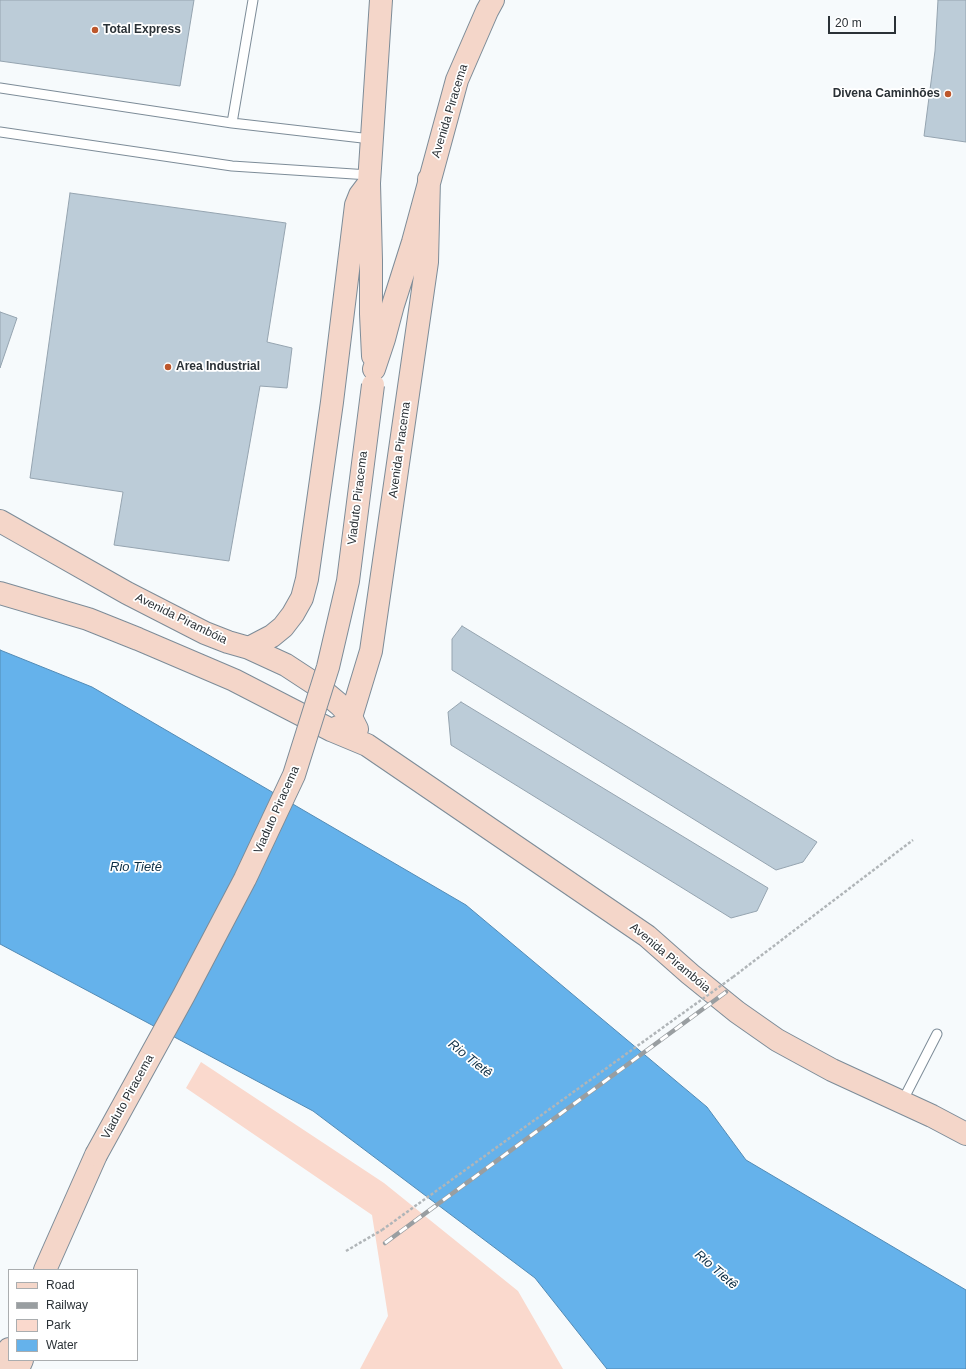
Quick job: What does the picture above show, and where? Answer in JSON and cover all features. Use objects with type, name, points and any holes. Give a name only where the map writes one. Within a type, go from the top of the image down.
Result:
[{"type":"main road","points":[[373,377],[371,314],[372,260],[369,179],[381,0]]},
{"type":"main road","name":"Avenida Piracema","points":[[373,377],[393,305],[413,242],[457,80],[492,0]]},
{"type":"main road","points":[[249,648],[272,636],[283,627],[293,614],[302,598],[307,579],[332,402],[356,205],[369,179]]},
{"type":"main road","name":"Avenida Piracema","points":[[351,717],[371,652],[427,262],[430,179]]},
{"type":"main road","name":"Viaduto Piracema","points":[[44,1269],[96,1155],[184,995],[245,879],[294,775],[328,667],[348,581],[373,377]]},
{"type":"main road","name":"Avenida Pirambóia","points":[[0,521],[127,593],[198,629],[228,642],[249,648],[286,665],[315,684],[340,705],[351,717],[367,745]]},
{"type":"main road","name":"Avenida Pirambóia","points":[[0,593],[88,619],[138,639],[234,680],[331,730],[367,745],[647,936],[690,974],[737,1012],[777,1040],[832,1070],[932,1116],[966,1134]]},
{"type":"main road","points":[[331,730],[345,724],[351,717]]},
{"type":"main road","points":[[0,1368],[8,1352]]},
{"type":"lane","points":[[232,123],[253,0]]},
{"type":"lane","points":[[0,88],[232,123],[371,139]]},
{"type":"lane","points":[[0,132],[232,166],[369,179]]},
{"type":"lane","points":[[902,1102],[937,1034]]},
{"type":"path","points":[[346,1251],[382,1230],[733,977],[914,840]]},
{"type":"green space","points":[[201,1062],[384,1183],[518,1291],[563,1369],[360,1369],[388,1316],[372,1215],[186,1088]]},
{"type":"water","name":"Rio Tietê","points":[[0,650],[92,687],[466,905],[707,1107],[746,1160],[966,1290],[966,1369],[607,1369],[535,1278],[313,1111],[0,944]]},
{"type":"building","name":"Total Express","points":[[0,0],[194,0],[180,86],[0,61]]},
{"type":"building","name":"Divena Caminhões","points":[[938,0],[966,0],[966,142],[924,136],[935,51]]},
{"type":"building","name":"Area Industrial","points":[[70,193],[286,223],[267,342],[292,348],[287,388],[260,386],[229,561],[114,545],[123,492],[30,478]]},
{"type":"building","points":[[0,312],[17,318],[0,368]]},
{"type":"building","points":[[462,626],[817,842],[803,862],[776,870],[452,670],[452,639]]},
{"type":"building","points":[[461,702],[768,888],[757,911],[731,918],[451,745],[448,712]]},
{"type":"railway","points":[[385,1243],[726,992]]},
{"type":"place","name":"Total Express","points":[[95,30]]},
{"type":"place","name":"Divena Caminhões","points":[[948,94]]},
{"type":"place","name":"Area Industrial","points":[[168,367]]}]
